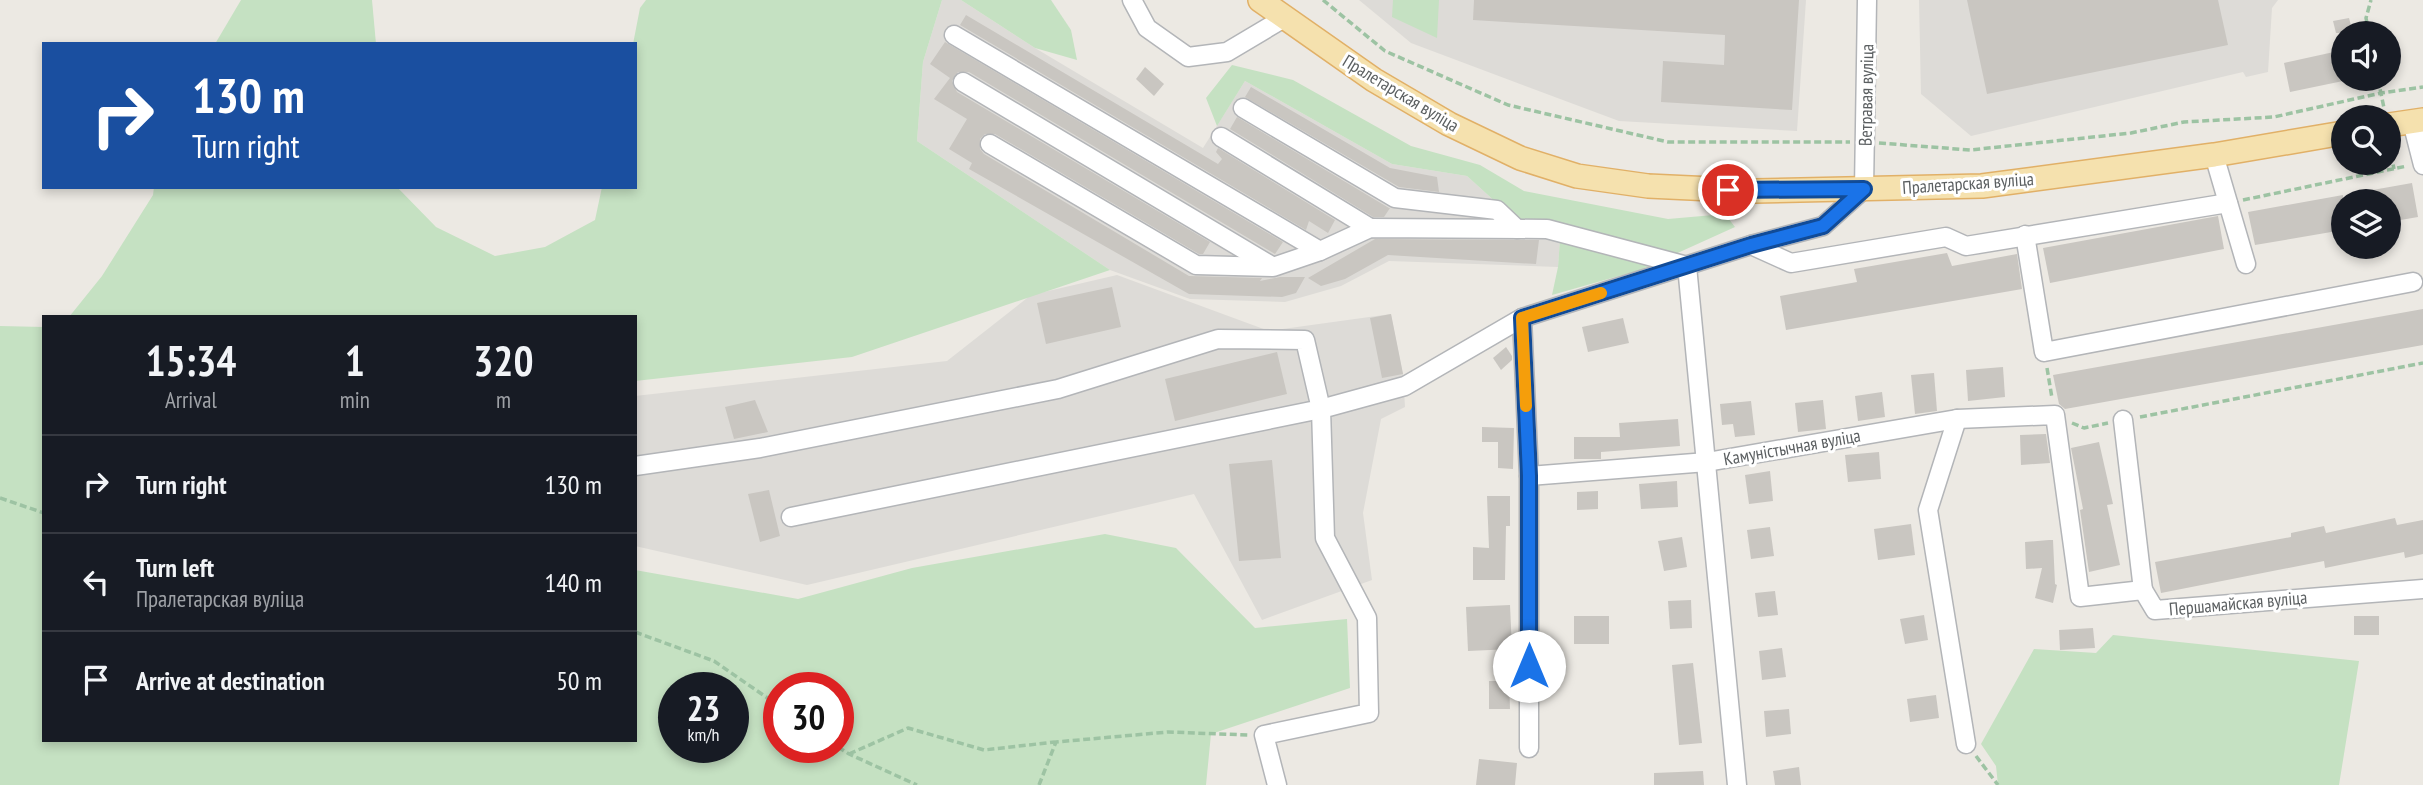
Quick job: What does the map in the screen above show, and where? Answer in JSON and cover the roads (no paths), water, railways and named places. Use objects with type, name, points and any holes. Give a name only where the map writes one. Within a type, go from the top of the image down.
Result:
[{"type":"main road","name":"Пралетарская вуліца","points":[[1261,0],[1374,80],[1449,124],[1520,158],[1577,176],[1648,186],[1741,191],[1982,186],[2214,155],[2331,135]]},
{"type":"street","points":[[1132,0],[1147,28],[1188,57],[1227,52],[1284,18]]},
{"type":"street","name":"Ветравая вуліца","points":[[1864,189],[1867,0]]},
{"type":"street","points":[[954,35],[1320,251]]},
{"type":"street","points":[[963,82],[1273,267]]},
{"type":"street","points":[[1243,108],[1395,198],[1497,210],[1517,229]]},
{"type":"street","points":[[2418,121],[2423,164]]},
{"type":"street","points":[[1221,137],[1370,228]]},
{"type":"street","points":[[990,144],[1196,265],[1273,267],[1320,251],[1370,228],[1547,229],[1687,266]]},
{"type":"street","points":[[2214,155],[2246,264]]},
{"type":"street","points":[[791,517],[1321,409],[1405,386],[1522,318],[1751,245],[1823,226],[1864,189]]},
{"type":"street","points":[[1751,245],[1791,263],[1946,237],[1966,246],[2228,203]]},
{"type":"street","points":[[2025,236],[2044,352],[2413,282]]},
{"type":"street","points":[[1687,266],[1737,785]]},
{"type":"street","points":[[1522,318],[1529,476],[1529,747]]},
{"type":"street","points":[[637,466],[760,448],[1058,389],[1218,339],[1305,340],[1321,409],[1325,538],[1367,618],[1369,713],[1264,735],[1277,785]]},
{"type":"street","name":"Камуністычная вуліца","points":[[1529,476],[1707,462],[1957,419],[2055,415]]},
{"type":"street","name":"Першамайская вуліца","points":[[2055,415],[2080,597],[2143,590],[2155,610],[2423,589]]},
{"type":"street","points":[[1957,419],[1928,510],[1966,744]]},
{"type":"street","points":[[2123,420],[2143,590]]}]
